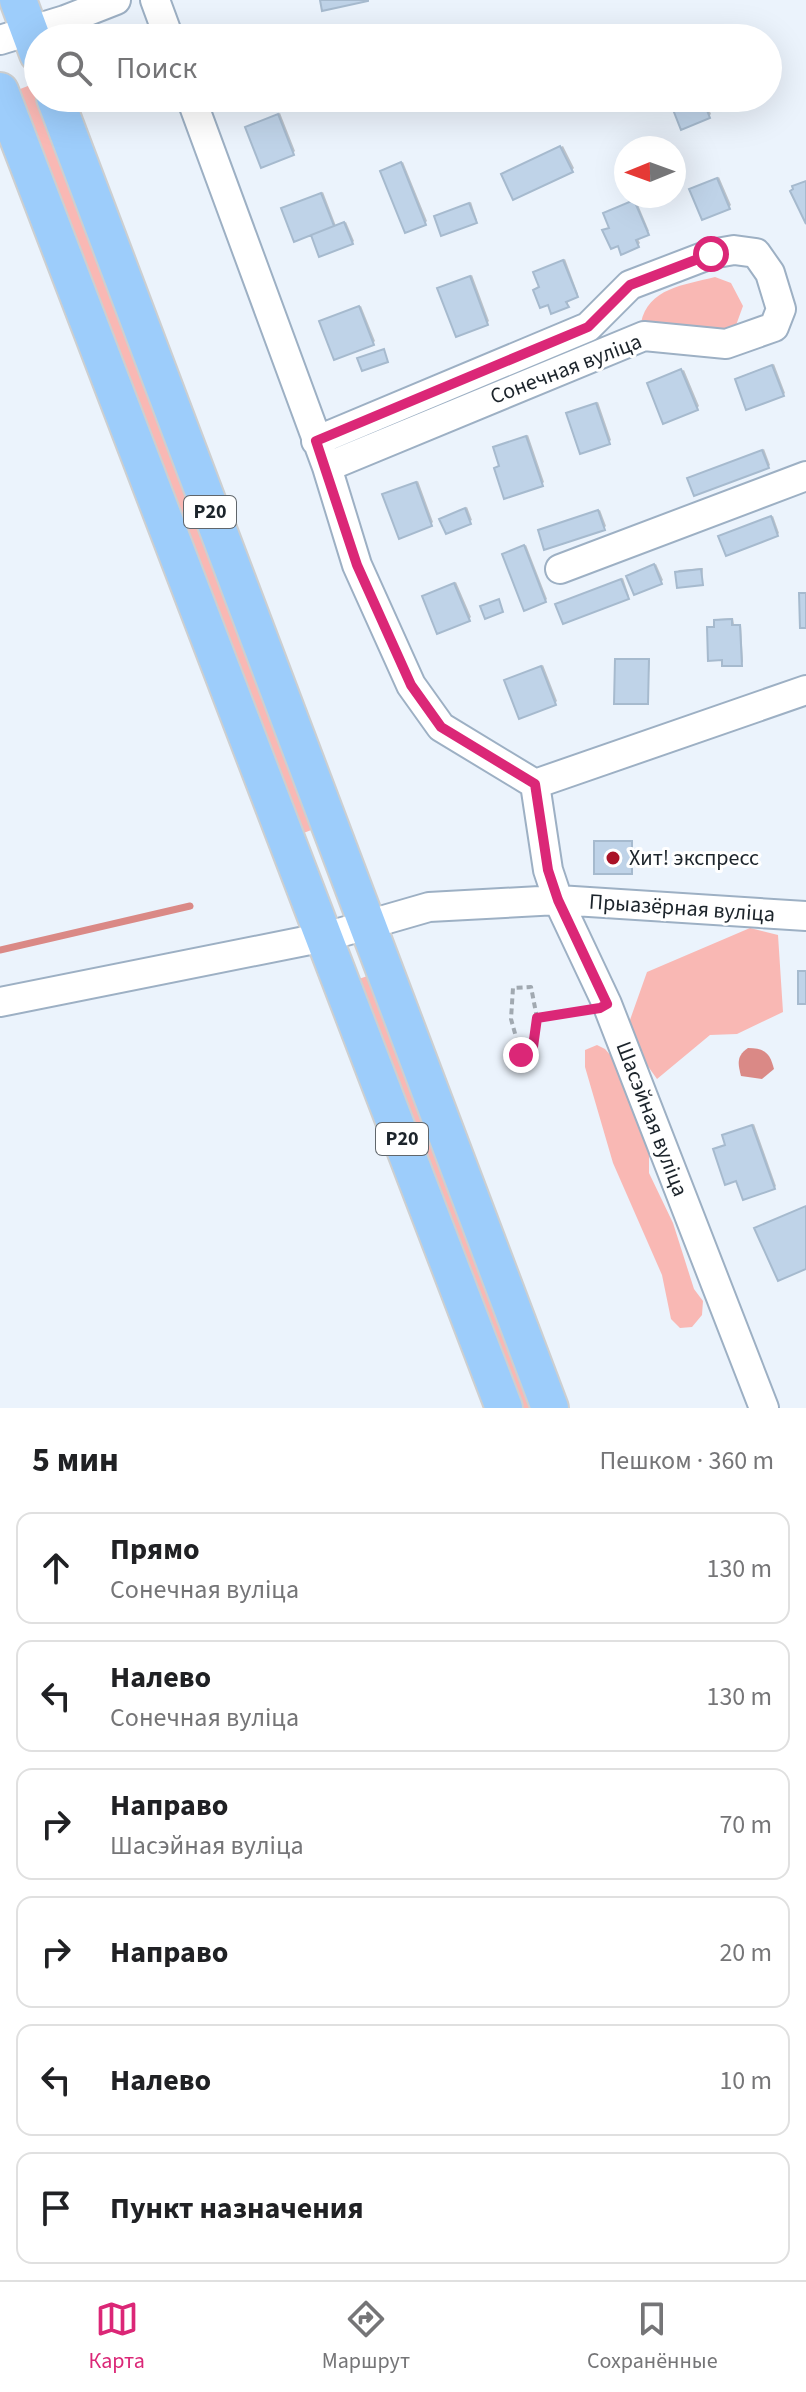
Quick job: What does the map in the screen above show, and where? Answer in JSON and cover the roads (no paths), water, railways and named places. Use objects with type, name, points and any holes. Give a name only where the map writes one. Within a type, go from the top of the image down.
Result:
[{"type":"main road","name":"Р20","points":[[0,91],[504,1408]]},
{"type":"main road","name":"Р20","points":[[60,112],[550,1408]]},
{"type":"street","points":[[42,24],[116,0]]},
{"type":"street","points":[[155,0],[164,24]]},
{"type":"street","points":[[196,112],[327,467],[357,565],[411,685],[441,727],[535,784],[806,690]]},
{"type":"street","name":"Сонечная вуліца","points":[[316,441],[588,327],[630,285],[711,254],[734,250],[756,253],[770,273],[781,309],[774,327],[726,344],[644,336],[327,467]]},
{"type":"street","points":[[588,327],[599,353]]},
{"type":"street","points":[[560,569],[806,476]]},
{"type":"street","name":"Шасэйная вуліца","points":[[535,784],[548,870],[558,900],[607,1004],[764,1408]]},
{"type":"street","name":"Прыазёрная вуліца","points":[[0,1002],[325,937],[429,907],[558,900],[806,916]]},
{"type":"waterway","points":[[0,950],[190,906]]},
{"type":"place","name":"Хит! экспресс","points":[[613,858]]}]
